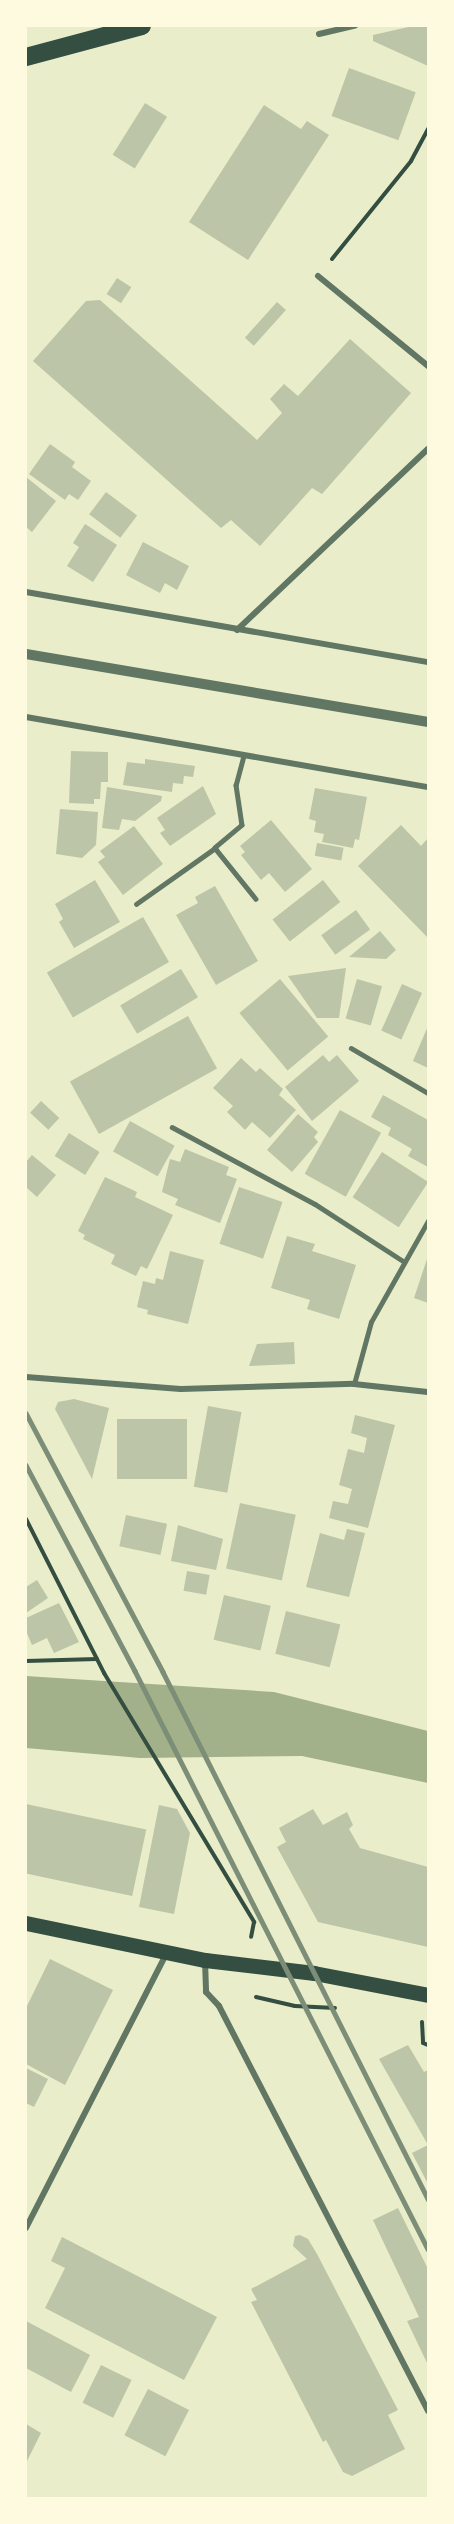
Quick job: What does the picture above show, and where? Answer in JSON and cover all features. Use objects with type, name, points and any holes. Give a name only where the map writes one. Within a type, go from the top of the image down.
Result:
[{"type":"highway","points":[[26,57],[142,26]]},
{"type":"main road","points":[[26,1923],[205,1960],[314,1973],[429,1995]]},
{"type":"street","points":[[319,34],[355,26]]},
{"type":"street","points":[[318,276],[429,366]]},
{"type":"street","points":[[237,630],[429,449]]},
{"type":"street","points":[[26,592],[429,662]]},
{"type":"street","points":[[26,654],[429,722]]},
{"type":"street","points":[[26,717],[429,788]]},
{"type":"street","points":[[26,1377],[181,1389],[354,1384],[429,1392]]},
{"type":"street","points":[[26,2228],[167,1952]]},
{"type":"street","points":[[205,1960],[206,1992],[219,2006],[429,2411]]},
{"type":"lane","points":[[136,904],[215,848],[242,825],[236,785],[244,756]]},
{"type":"lane","points":[[215,848],[256,899]]},
{"type":"lane","points":[[351,1048],[429,1093]]},
{"type":"lane","points":[[172,1127],[315,1204],[403,1261]]},
{"type":"lane","points":[[354,1384],[371,1322],[403,1261],[429,1221]]},
{"type":"path","points":[[318,276],[411,161],[429,129]]},
{"type":"path","points":[[26,1519],[104,1673],[154,1760],[254,1922],[246,1966]]},
{"type":"path","points":[[26,1661],[97,1659]]},
{"type":"path","points":[[245,1994],[295,2007],[344,2009]]},
{"type":"path","points":[[422,2015],[423,2043],[429,2045]]},
{"type":"shaded area","points":[[26,1676],[274,1692],[428,1731],[428,1783],[302,1756],[140,1758],[26,1748]]},
{"type":"building","points":[[413,26],[428,26],[428,66],[373,41],[373,35]]},
{"type":"building","points":[[349,68],[416,92],[398,140],[332,116]]},
{"type":"building","points":[[145,103],[167,117],[135,169],[113,155]]},
{"type":"building","points":[[264,105],[301,129],[307,121],[329,135],[248,260],[189,222]]},
{"type":"building","points":[[117,278],[131,287],[121,303],[107,294]]},
{"type":"building","points":[[100,300],[257,440],[282,413],[270,399],[284,384],[298,396],[350,339],[411,393],[322,494],[312,488],[260,546],[231,520],[221,528],[33,361],[86,301]]},
{"type":"building","points":[[277,302],[286,310],[254,346],[245,338]]},
{"type":"building","points":[[50,444],[75,462],[72,467],[91,481],[78,500],[69,494],[65,500],[29,474]]},
{"type":"building","points":[[26,477],[56,501],[32,532],[26,527]]},
{"type":"building","points":[[106,492],[137,515],[120,538],[89,514]]},
{"type":"building","points":[[85,524],[117,545],[93,582],[67,566],[79,547],[73,543]]},
{"type":"building","points":[[143,542],[189,566],[177,590],[165,583],[160,593],[126,575]]},
{"type":"building","points":[[71,751],[108,752],[108,782],[101,782],[100,799],[94,799],[94,804],[69,803]]},
{"type":"building","points":[[145,759],[195,766],[193,777],[184,776],[183,784],[173,783],[172,792],[123,785],[127,762],[145,764]]},
{"type":"building","points":[[203,786],[216,814],[170,846],[160,833],[165,830],[157,818]]},
{"type":"building","points":[[107,787],[162,796],[161,801],[135,821],[122,819],[119,830],[102,828]]},
{"type":"building","points":[[315,788],[367,797],[359,840],[355,839],[353,848],[322,842],[324,834],[314,832],[316,821],[309,819]]},
{"type":"building","points":[[60,809],[98,812],[96,845],[82,858],[56,854]]},
{"type":"building","points":[[271,820],[312,869],[285,892],[269,873],[261,880],[241,855],[245,852],[240,846]]},
{"type":"building","points":[[401,825],[421,846],[428,838],[428,938],[358,866]]},
{"type":"building","points":[[134,826],[163,864],[123,895],[98,862],[105,857],[100,851]]},
{"type":"building","points":[[317,843],[344,848],[341,860],[315,856]]},
{"type":"building","points":[[95,880],[120,922],[74,948],[59,922],[63,919],[55,904]]},
{"type":"building","points":[[323,880],[340,902],[290,941],[273,919]]},
{"type":"building","points":[[215,886],[258,961],[216,985],[176,915],[198,903],[195,897]]},
{"type":"building","points":[[356,910],[370,929],[335,955],[321,935]]},
{"type":"building","points":[[143,917],[169,962],[73,1018],[47,972]]},
{"type":"building","points":[[380,931],[396,950],[386,959],[349,957]]},
{"type":"building","points":[[346,968],[339,1018],[317,1018],[288,976]]},
{"type":"building","points":[[181,969],[198,997],[137,1034],[120,1006]]},
{"type":"building","points":[[280,979],[328,1036],[288,1071],[239,1013]]},
{"type":"building","points":[[357,979],[382,986],[371,1026],[346,1018]]},
{"type":"building","points":[[402,984],[422,993],[401,1040],[381,1031]]},
{"type":"building","points":[[188,1016],[217,1068],[99,1134],[70,1081]]},
{"type":"building","points":[[428,1026],[428,1068],[413,1061]]},
{"type":"building","points":[[323,1055],[329,1062],[337,1055],[359,1081],[312,1121],[285,1087]]},
{"type":"building","points":[[241,1058],[256,1072],[260,1068],[283,1089],[279,1095],[296,1110],[270,1138],[252,1122],[245,1130],[227,1112],[233,1106],[213,1088]]},
{"type":"building","points":[[383,1095],[428,1120],[428,1167],[408,1156],[412,1149],[388,1135],[391,1128],[371,1117]]},
{"type":"building","points":[[41,1101],[59,1118],[48,1130],[30,1113]]},
{"type":"building","points":[[340,1110],[381,1133],[346,1197],[305,1174]]},
{"type":"building","points":[[298,1114],[318,1132],[314,1137],[318,1142],[292,1172],[267,1150]]},
{"type":"building","points":[[130,1121],[175,1146],[158,1176],[113,1152]]},
{"type":"building","points":[[69,1133],[100,1152],[85,1175],[55,1156]]},
{"type":"building","points":[[185,1149],[229,1167],[226,1175],[237,1179],[220,1223],[175,1205],[178,1199],[162,1192],[170,1159],[180,1162]]},
{"type":"building","points":[[382,1152],[428,1182],[399,1227],[353,1197]]},
{"type":"building","points":[[32,1155],[56,1175],[37,1197],[26,1187],[26,1162]]},
{"type":"building","points":[[105,1177],[137,1192],[135,1197],[173,1215],[147,1269],[141,1266],[136,1276],[111,1264],[115,1255],[83,1239],[85,1235],[78,1231]]},
{"type":"building","points":[[239,1187],[282,1202],[263,1259],[219,1244]]},
{"type":"building","points":[[287,1236],[315,1244],[312,1251],[356,1265],[339,1319],[307,1309],[310,1300],[271,1288]]},
{"type":"building","points":[[170,1251],[204,1260],[188,1324],[147,1314],[148,1310],[137,1307],[143,1281],[155,1284],[156,1278],[163,1280]]},
{"type":"building","points":[[428,1256],[428,1303],[414,1298]]},
{"type":"building","points":[[294,1342],[295,1364],[249,1366],[257,1344]]},
{"type":"building","points":[[74,1399],[109,1408],[92,1479],[55,1409],[58,1402]]},
{"type":"building","points":[[208,1406],[241,1412],[227,1493],[194,1487]]},
{"type":"building","points":[[355,1415],[395,1425],[368,1528],[329,1518],[333,1501],[348,1504],[352,1489],[339,1485],[348,1449],[364,1453],[367,1438],[351,1433]]},
{"type":"building","points":[[117,1419],[187,1419],[187,1479],[117,1479]]},
{"type":"building","points":[[240,1503],[296,1515],[282,1580],[226,1569]]},
{"type":"building","points":[[126,1515],[167,1524],[160,1555],[119,1546]]},
{"type":"building","points":[[178,1525],[223,1539],[216,1570],[171,1561]]},
{"type":"building","points":[[347,1529],[365,1533],[349,1597],[306,1587],[320,1533],[344,1540]]},
{"type":"building","points":[[187,1571],[210,1575],[206,1595],[184,1591]]},
{"type":"building","points":[[37,1580],[48,1598],[26,1613],[26,1587]]},
{"type":"building","points":[[224,1595],[271,1606],[260,1651],[214,1640]]},
{"type":"building","points":[[59,1603],[79,1642],[54,1653],[47,1638],[32,1645],[26,1631],[26,1618]]},
{"type":"building","points":[[286,1611],[340,1625],[330,1667],[275,1654]]},
{"type":"building","points":[[26,1804],[146,1830],[132,1896],[26,1874]]},
{"type":"building","points":[[159,1805],[177,1809],[190,1833],[174,1914],[139,1907]]},
{"type":"building","points":[[313,1809],[323,1825],[347,1812],[353,1825],[349,1829],[360,1848],[428,1867],[428,1947],[318,1922],[277,1847],[286,1842],[279,1828]]},
{"type":"building","points":[[50,1959],[113,1990],[65,2085],[26,2064],[26,2008]]},
{"type":"building","points":[[408,2045],[424,2072],[428,2070],[428,2145],[379,2059]]},
{"type":"building","points":[[26,2068],[48,2079],[34,2107],[26,2103]]},
{"type":"building","points":[[428,2145],[428,2184],[412,2153]]},
{"type":"building","points":[[398,2208],[428,2269],[428,2365],[407,2321],[419,2317],[373,2220]]},
{"type":"building","points":[[300,2235],[308,2239],[317,2254],[398,2410],[388,2415],[405,2449],[352,2476],[343,2472],[326,2440],[323,2442],[251,2302],[257,2300],[251,2289],[307,2259],[293,2246],[295,2236]]},
{"type":"building","points":[[62,2237],[217,2317],[184,2380],[45,2308],[65,2268],[51,2261]]},
{"type":"building","points":[[26,2321],[90,2355],[71,2392],[26,2368]]},
{"type":"building","points":[[101,2365],[132,2380],[113,2418],[83,2403]]},
{"type":"building","points":[[148,2389],[189,2410],[165,2456],[124,2435]]},
{"type":"building","points":[[26,2424],[41,2433],[26,2463]]},
{"type":"railway","points":[[26,1413],[163,1672],[428,2199]]},
{"type":"railway","points":[[26,1465],[135,1671],[428,2249]]}]
